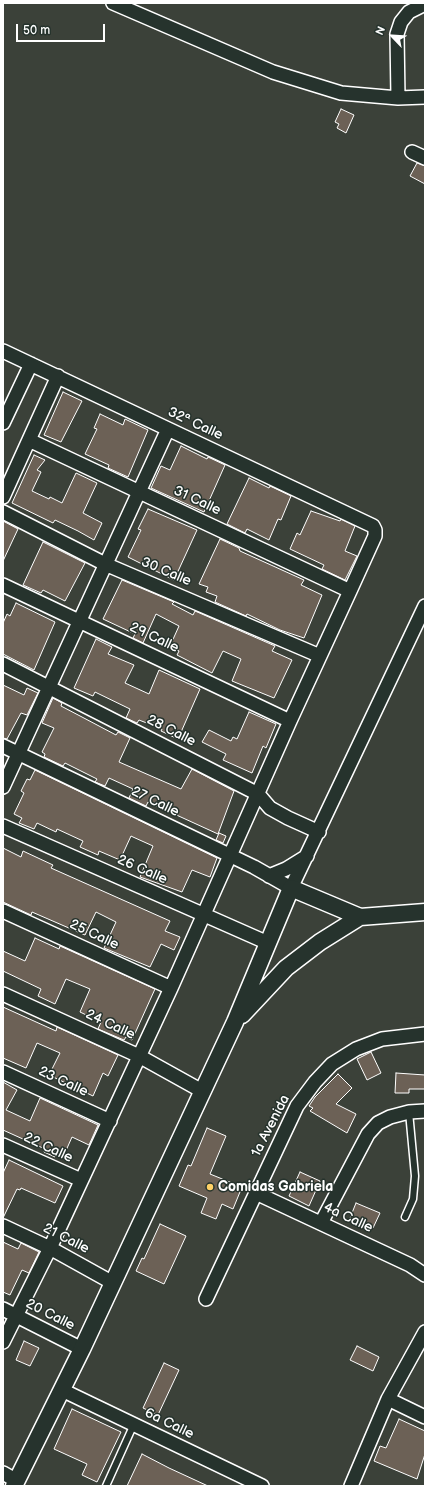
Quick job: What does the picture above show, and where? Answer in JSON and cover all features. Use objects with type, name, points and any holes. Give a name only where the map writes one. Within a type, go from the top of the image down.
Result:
[{"type":"street","points":[[113,3],[273,72],[341,93],[398,98],[425,97]]},
{"type":"street","points":[[398,98],[398,34],[401,22],[408,12],[425,4]]},
{"type":"street","points":[[412,152],[425,158]]},
{"type":"street","name":"32ª Calle","points":[[3,351],[373,526],[375,536],[350,591]]},
{"type":"street","points":[[3,423],[31,364]]},
{"type":"street","points":[[3,497],[58,376]]},
{"type":"street","points":[[3,787],[168,429]]},
{"type":"street","name":"31 Calle","points":[[29,440],[350,591]]},
{"type":"street","name":"30 Calle","points":[[3,512],[105,564],[320,656]]},
{"type":"street","name":"29 Calle","points":[[3,585],[290,720]]},
{"type":"street","points":[[3,1342],[50,1248],[80,1180],[110,1121],[290,720],[350,591]]},
{"type":"street","points":[[11,1480],[62,1390],[82,1349],[235,1022],[292,888],[425,606]]},
{"type":"street","name":"28 Calle","points":[[3,664],[49,686],[258,794],[270,808],[319,832]]},
{"type":"street","name":"27 Calle","points":[[3,746],[230,856],[292,888]]},
{"type":"street","name":"26 Calle","points":[[3,826],[268,943]]},
{"type":"street","points":[[269,876],[286,869],[307,856]]},
{"type":"street","points":[[292,888],[360,917],[425,912]]},
{"type":"street","name":"25 Calle","points":[[3,911],[171,988]]},
{"type":"street","points":[[235,1022],[286,968],[320,942],[360,917]]},
{"type":"street","name":"24 Calle","points":[[3,994],[139,1056],[202,1091]]},
{"type":"street","name":"1a Avenida","points":[[206,1299],[297,1106],[332,1064],[356,1050],[382,1039],[425,1034]]},
{"type":"street","name":"23 Calle","points":[[3,1072],[110,1121]]},
{"type":"street","points":[[321,1223],[368,1134],[378,1123],[390,1117],[409,1112],[425,1111]]},
{"type":"street","name":"22 Calle","points":[[3,1145],[80,1180]]},
{"type":"street","name":"4a Calle","points":[[256,1193],[410,1264],[425,1275]]},
{"type":"street","name":"21 Calle","points":[[3,1226],[50,1248],[113,1283]]},
{"type":"street","name":"20 Calle","points":[[3,1309],[82,1349]]},
{"type":"street","points":[[351,1486],[388,1399],[425,1332]]},
{"type":"street","name":"6a Calle","points":[[62,1390],[262,1486]]},
{"type":"street","points":[[388,1399],[425,1417]]},
{"type":"lane","points":[[405,1218],[413,1199],[415,1176],[409,1112]]},
{"type":"lane","points":[[106,1486],[134,1424]]},
{"type":"building","points":[[341,109],[354,115],[346,133],[337,128],[339,124],[335,122]]},
{"type":"building","points":[[417,163],[425,166],[425,184],[410,176]]},
{"type":"building","points":[[63,392],[82,401],[61,442],[44,435]]},
{"type":"building","points":[[100,414],[123,425],[125,419],[148,430],[128,477],[108,468],[109,465],[85,454],[97,429],[94,428]]},
{"type":"building","points":[[181,446],[207,459],[208,457],[225,465],[204,512],[151,488],[161,466],[170,470]]},
{"type":"building","points":[[34,455],[45,460],[37,470],[41,472],[32,491],[49,499],[50,497],[62,503],[76,473],[97,483],[83,513],[102,523],[94,540],[55,520],[53,523],[12,503]]},
{"type":"building","points":[[249,478],[269,488],[270,486],[291,496],[281,520],[278,519],[269,540],[247,529],[245,533],[227,524]]},
{"type":"building","points":[[148,509],[197,530],[174,580],[128,557],[141,530],[138,529]]},
{"type":"building","points":[[311,511],[340,521],[341,519],[355,526],[345,551],[357,556],[345,580],[322,569],[324,565],[290,549],[297,533],[300,535]]},
{"type":"building","points":[[3,521],[18,529],[3,561]]},
{"type":"building","points":[[220,539],[239,548],[240,551],[304,580],[301,585],[322,595],[304,638],[280,630],[247,614],[246,616],[215,602],[217,596],[206,592],[208,587],[199,584]]},
{"type":"building","points":[[43,542],[85,563],[65,601],[43,590],[41,593],[23,585]]},
{"type":"building","points":[[122,580],[174,602],[172,604],[193,615],[195,611],[275,646],[272,651],[292,660],[274,698],[232,681],[241,659],[223,651],[212,673],[177,655],[179,651],[170,646],[179,626],[156,614],[143,643],[133,638],[135,634],[103,619]]},
{"type":"building","points":[[16,603],[55,622],[34,670],[3,654],[3,623],[7,614],[10,616]]},
{"type":"building","points":[[96,639],[112,647],[108,654],[134,665],[125,683],[149,694],[159,670],[200,689],[178,739],[161,731],[162,729],[139,720],[137,723],[126,718],[130,709],[95,692],[93,696],[74,688]]},
{"type":"building","points":[[3,685],[24,695],[27,688],[38,693],[27,715],[21,713],[7,739],[3,738]]},
{"type":"building","points":[[53,698],[62,703],[61,706],[116,735],[118,732],[130,738],[119,762],[181,789],[192,769],[234,791],[218,834],[148,802],[146,806],[129,798],[133,789],[109,778],[105,786],[95,782],[97,779],[65,763],[63,766],[44,757],[45,754],[42,752],[54,728],[42,723]]},
{"type":"building","points":[[249,712],[276,724],[266,748],[263,746],[252,773],[223,760],[226,754],[202,742],[209,730],[231,741],[233,737],[237,739]]},
{"type":"building","points":[[35,770],[217,858],[210,877],[192,870],[182,892],[140,877],[153,846],[131,836],[120,860],[99,851],[98,855],[80,847],[83,841],[57,829],[56,832],[37,823],[34,829],[19,823],[22,818],[14,814],[24,793],[21,791],[27,779],[30,780]]},
{"type":"building","points":[[219,833],[226,836],[223,843],[216,840]]},
{"type":"building","points":[[3,848],[21,857],[23,851],[53,865],[51,868],[170,921],[165,931],[180,937],[174,950],[161,944],[150,967],[104,948],[116,922],[96,912],[85,935],[32,912],[31,915],[3,902]]},
{"type":"building","points":[[35,938],[59,949],[60,946],[155,989],[132,1040],[126,1037],[124,1040],[98,1029],[101,1022],[80,1012],[90,989],[66,979],[55,1004],[38,996],[41,989],[3,971],[3,951],[25,961]]},
{"type":"building","points":[[3,1007],[56,1031],[57,1027],[118,1055],[108,1076],[103,1073],[93,1096],[49,1075],[60,1053],[37,1043],[26,1068],[3,1058]]},
{"type":"building","points":[[371,1052],[381,1073],[367,1080],[357,1059]]},
{"type":"building","points":[[396,1073],[425,1075],[425,1089],[409,1089],[409,1093],[395,1093]]},
{"type":"building","points":[[338,1074],[352,1088],[336,1104],[356,1114],[347,1133],[310,1111],[313,1108],[309,1106],[315,1097]]},
{"type":"building","points":[[3,1082],[17,1090],[6,1110],[30,1121],[40,1098],[98,1125],[89,1145],[72,1137],[64,1155],[57,1151],[55,1157],[44,1152],[45,1149],[3,1130]]},
{"type":"building","points":[[207,1128],[226,1136],[210,1174],[242,1187],[233,1209],[222,1204],[216,1219],[201,1213],[207,1198],[179,1186],[188,1165],[191,1166]]},
{"type":"building","points":[[9,1160],[63,1186],[55,1203],[21,1188],[20,1190],[17,1189],[3,1218],[3,1173]]},
{"type":"building","points":[[300,1172],[320,1181],[309,1206],[289,1196]]},
{"type":"building","points":[[356,1203],[380,1213],[373,1228],[350,1218]]},
{"type":"building","points":[[160,1224],[186,1236],[164,1284],[136,1271],[142,1258],[144,1259]]},
{"type":"building","points":[[3,1242],[18,1249],[21,1243],[39,1252],[29,1273],[22,1270],[10,1295],[3,1292]]},
{"type":"building","points":[[24,1341],[39,1348],[30,1366],[16,1360]]},
{"type":"building","points":[[357,1346],[379,1357],[373,1371],[350,1360]]},
{"type":"building","points":[[164,1363],[179,1370],[158,1415],[143,1408]]},
{"type":"building","points":[[72,1409],[121,1432],[97,1482],[82,1475],[87,1464],[54,1449]]},
{"type":"building","points":[[399,1419],[425,1431],[425,1454],[417,1479],[374,1461],[380,1446],[386,1448]]},
{"type":"building","points":[[142,1454],[169,1468],[208,1486],[127,1486]]},
{"type":"place","name":"Comidas Gabriela","points":[[210,1187]]}]
